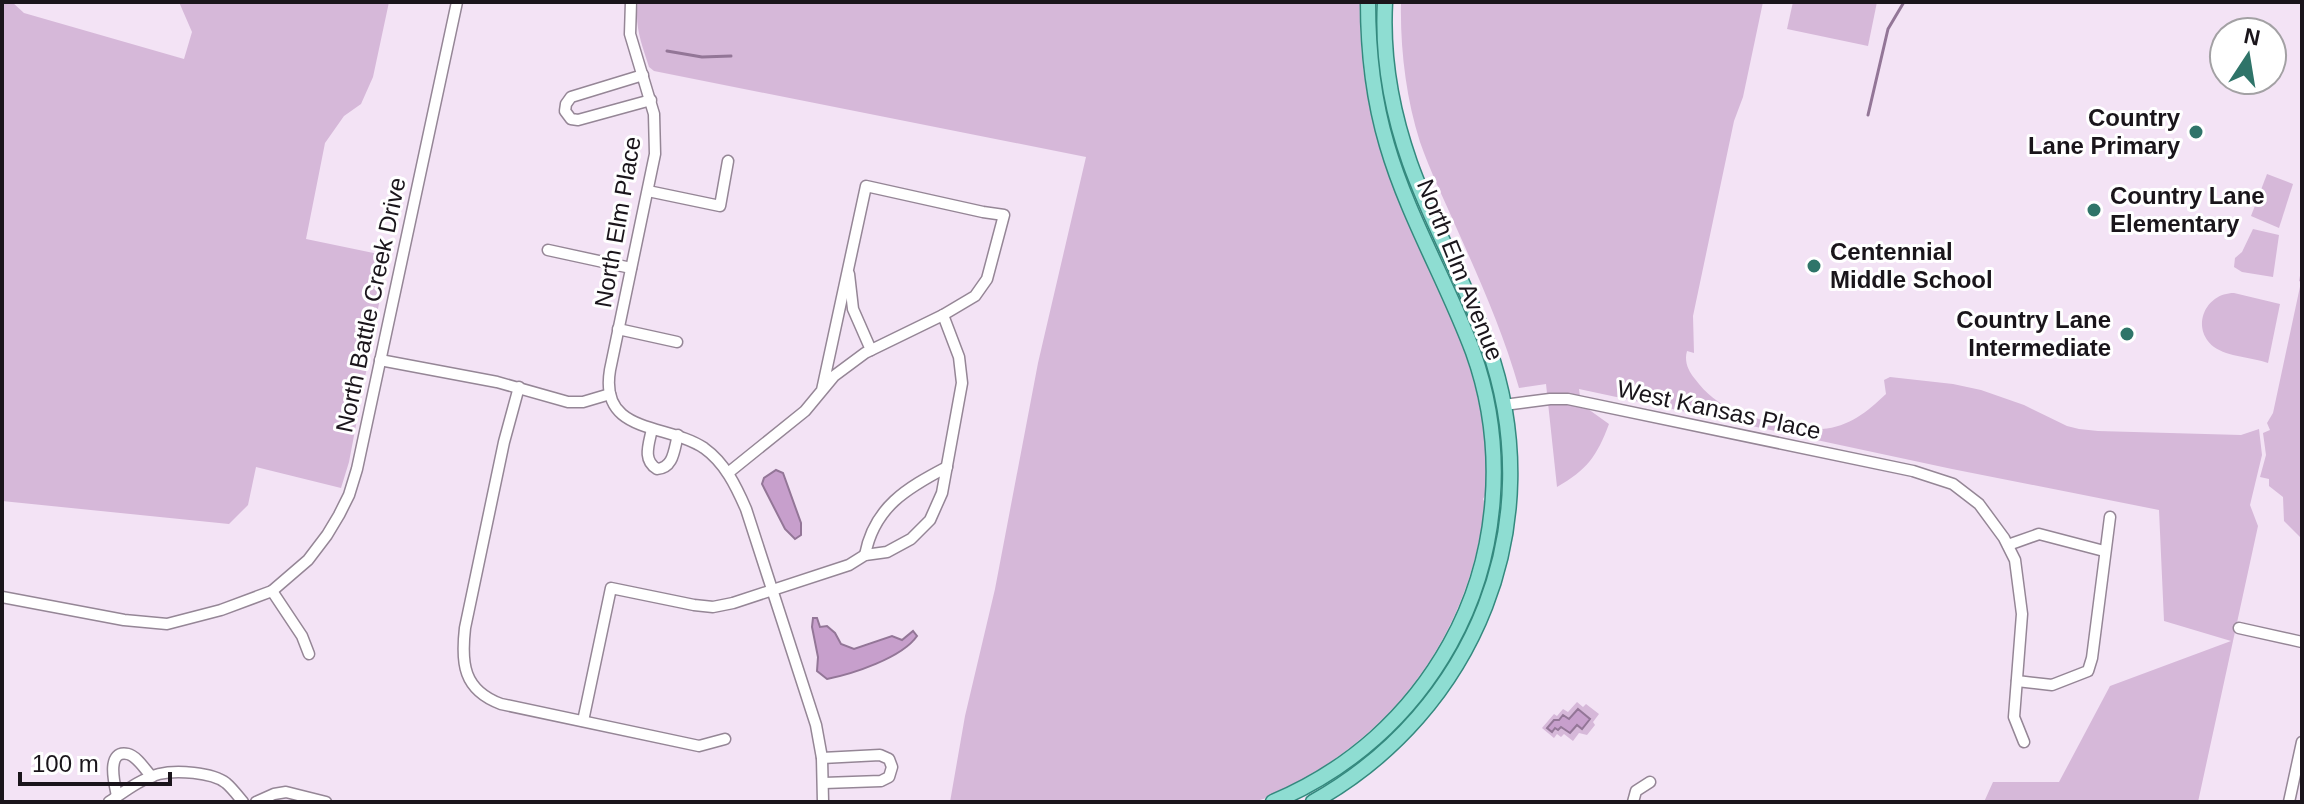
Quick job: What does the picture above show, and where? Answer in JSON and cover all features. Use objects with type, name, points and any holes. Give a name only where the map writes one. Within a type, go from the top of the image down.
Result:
[{"type":"main road","name":"North Elm Avenue","points":[[1273,802],[1317,781],[1355,755],[1395,719],[1423,687],[1464,618],[1481,567],[1492,510],[1494,459],[1488,408],[1479,371],[1387,146],[1370,56],[1368,2]]},
{"type":"main road","name":"North Elm Avenue","points":[[1313,802],[1365,769],[1396,742],[1424,711],[1458,664],[1479,624],[1499,565],[1508,516],[1510,464],[1504,405],[1495,366],[1400,132],[1388,72],[1385,2]]},
{"type":"main road","points":[[1488,408],[1504,405]]},
{"type":"main road","points":[[1464,618],[1479,624]]},
{"type":"main road","points":[[1355,755],[1365,769]]},
{"type":"street","name":"North Battle Creek Drive","points":[[272,591],[308,560],[327,535],[353,483],[457,2]]},
{"type":"street","name":"North Elm Place","points":[[610,394],[608,381],[656,140],[651,100],[632,47],[631,2]]},
{"type":"street","points":[[643,75],[571,97],[565,111],[571,119],[578,120],[651,100]]},
{"type":"street","points":[[648,191],[720,206],[728,161]]},
{"type":"street","points":[[728,473],[805,411],[834,376],[871,350],[966,303],[983,287],[1004,215],[866,186],[822,390]]},
{"type":"street","points":[[548,250],[631,268]]},
{"type":"street","points":[[849,265],[853,309],[871,350]]},
{"type":"street","points":[[583,721],[611,588],[713,607],[849,565],[865,555],[887,552],[911,539],[930,520],[942,493],[962,383],[959,357],[943,315]]},
{"type":"street","points":[[618,329],[677,342]]},
{"type":"street","points":[[380,360],[519,387],[568,402],[583,402],[610,394],[626,418],[641,427],[678,435],[713,455],[728,473],[746,509],[812,712],[822,758],[823,802]]},
{"type":"street","points":[[519,387],[504,442],[465,628],[462,659],[471,681],[483,694],[501,704],[699,746],[725,739]]},
{"type":"street","name":"West Kansas Place","points":[[1504,405],[1568,399],[1923,474],[1953,484],[1979,504],[1994,522],[2015,560],[2022,614],[2014,717],[2024,742]]},
{"type":"street","points":[[652,429],[647,457],[649,464],[657,469],[665,468],[670,463],[678,435]]},
{"type":"street","points":[[865,555],[868,537],[879,517],[909,487],[947,467]]},
{"type":"street","points":[[2017,681],[2052,685],[2088,671],[2110,517]]},
{"type":"street","points":[[2008,545],[2039,534],[2104,551]]},
{"type":"street","points":[[2,597],[124,620],[167,624],[221,610],[272,591],[302,636],[309,654]]},
{"type":"street","points":[[2239,628],[2302,642]]},
{"type":"street","points":[[2289,802],[2302,742]]},
{"type":"street","points":[[113,799],[112,767],[120,756],[131,755],[152,777]]},
{"type":"street","points":[[822,758],[880,755],[889,759],[892,767],[889,777],[881,781],[824,783]]},
{"type":"street","points":[[113,799],[137,783],[160,774],[205,774],[225,782],[243,802]]},
{"type":"street","points":[[1633,802],[1636,791],[1650,782]]},
{"type":"street","points":[[256,802],[286,792],[326,802]]},
{"type":"shaded area","points":[[2,2],[12,2],[24,13],[184,59],[192,32],[179,2],[389,2],[373,77],[361,104],[344,116],[325,143],[306,239],[388,256],[349,462],[341,488],[256,467],[248,505],[229,524],[2,501]]},
{"type":"shaded area","points":[[638,2],[1360,2],[1363,66],[1375,130],[1405,213],[1442,294],[1473,378],[1482,420],[1487,478],[1478,543],[1468,582],[1453,619],[1412,686],[1386,716],[1316,772],[1279,792],[1252,802],[950,802],[1038,363],[1086,157],[654,71],[649,67],[639,35]]},
{"type":"shaded area","points":[[1401,2],[1763,2],[1743,97],[1734,121],[1693,316],[1694,353],[1687,351],[1686,355],[1693,376],[1713,398],[1732,410],[1795,427],[1832,428],[1857,418],[1872,407],[1886,394],[1884,380],[1890,377],[1981,390],[2079,429],[2241,435],[2259,429],[2262,455],[2250,505],[2258,526],[2198,802],[1984,802],[1993,782],[2059,782],[2110,686],[2231,641],[2164,621],[2159,510],[1579,389],[1581,404],[1609,424],[1590,461],[1557,487],[1546,384],[1519,388],[1490,306],[1420,142],[1405,73]]},
{"type":"shaded area","points":[[1793,2],[1877,2],[1868,46],[1787,29]]},
{"type":"shaded area","points":[[2267,174],[2293,184],[2279,228],[2251,216]]},
{"type":"shaded area","points":[[2253,229],[2279,235],[2273,277],[2242,272],[2234,267],[2235,258],[2242,252]]},
{"type":"shaded area","points":[[2302,265],[2302,539],[2284,521],[2283,497],[2269,486],[2269,479],[2260,477],[2266,455],[2263,433],[2270,430],[2267,423],[2273,413]]},
{"type":"shaded area","points":[[2234,293],[2280,304],[2268,363],[2226,353],[2214,347],[2203,331],[2204,313],[2209,305],[2215,299]]},
{"type":"shaded area","points":[[776,470],[783,473],[801,523],[801,535],[795,539],[785,529],[762,484],[764,478]]},
{"type":"shaded area","points":[[813,618],[817,618],[820,627],[827,626],[835,633],[841,644],[854,649],[892,636],[902,640],[913,631],[917,636],[889,658],[827,679],[817,671]]},
{"type":"shaded area","points":[[1577,702],[1583,707],[1586,704],[1599,714],[1587,735],[1579,733],[1573,741],[1564,734],[1561,737],[1557,734],[1554,738],[1542,728],[1554,714],[1557,716],[1563,709],[1568,712]]},
{"type":"shaded area","points":[[1578,709],[1590,719],[1582,729],[1577,725],[1570,733],[1561,727],[1552,732],[1547,728],[1563,715],[1569,719]]},
{"type":"waterway","points":[[1868,115],[1888,29],[1904,2]]},
{"type":"waterway","points":[[667,51],[702,57],[731,56]]},
{"type":"place","name":"Country Lane Primary","points":[[2196,132]]},
{"type":"place","name":"Country Lane Elementary","points":[[2094,210]]},
{"type":"place","name":"Centennial Middle School","points":[[1814,266]]},
{"type":"place","name":"Country Lane Intermediate","points":[[2127,334]]}]
